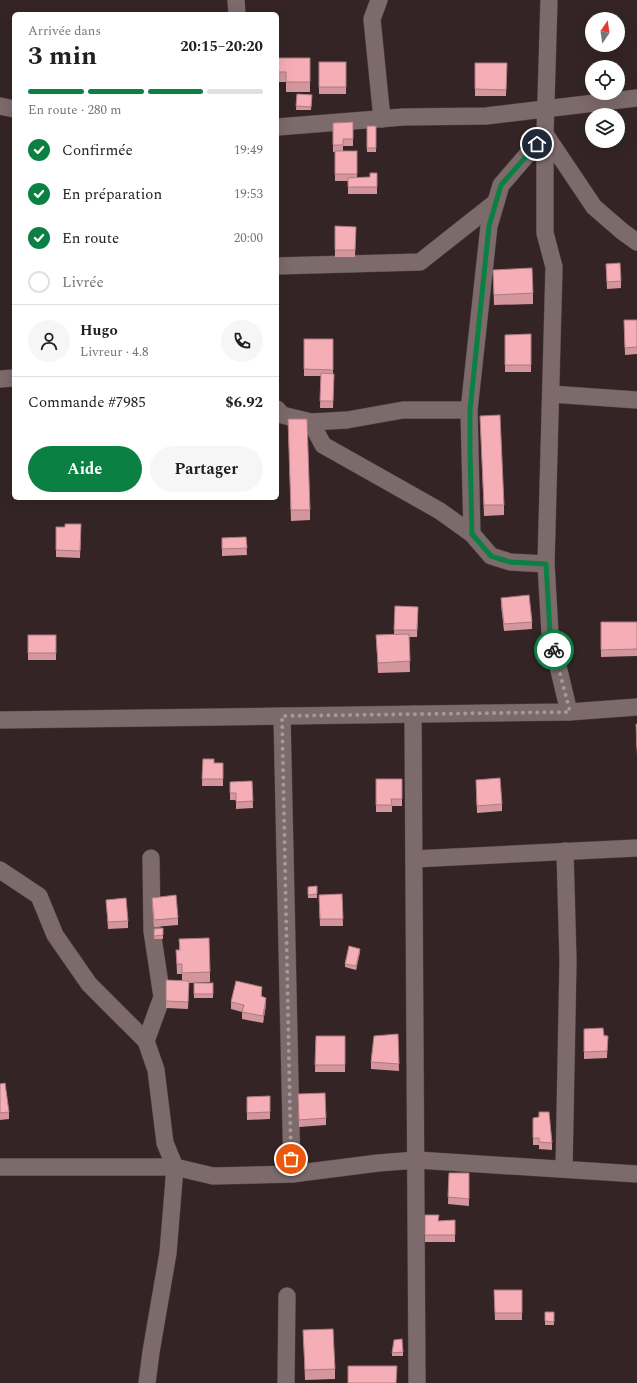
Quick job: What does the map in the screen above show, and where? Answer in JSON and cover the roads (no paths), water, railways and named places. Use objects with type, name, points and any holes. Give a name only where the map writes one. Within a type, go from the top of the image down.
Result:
[{"type":"street","points":[[236,0],[237,12]]},
{"type":"street","points":[[379,0],[372,19],[382,119]]},
{"type":"street","points":[[549,0],[545,233],[554,266],[546,564],[550,633],[570,712]]},
{"type":"street","points":[[279,127],[382,119],[486,116],[637,98]]},
{"type":"street","points":[[0,106],[12,109]]},
{"type":"street","points":[[472,534],[470,410],[489,226],[501,185],[546,134]]},
{"type":"street","points":[[546,134],[594,206],[623,232],[637,242]]},
{"type":"street","points":[[279,266],[420,262],[496,202]]},
{"type":"street","points":[[0,379],[12,378]]},
{"type":"street","points":[[550,394],[637,400]]},
{"type":"street","points":[[279,411],[282,415],[311,422],[347,420],[403,410],[470,410]]},
{"type":"street","points":[[311,422],[323,445],[440,511],[472,534],[491,556],[510,562],[546,564]]},
{"type":"street","points":[[0,720],[570,712],[637,707]]},
{"type":"street","points":[[413,714],[417,1383]]},
{"type":"street","points":[[282,716],[292,1174]]},
{"type":"street","points":[[414,859],[637,848]]},
{"type":"street","points":[[564,1169],[568,961],[565,851]]},
{"type":"street","points":[[146,1041],[162,997],[152,931],[151,858]]},
{"type":"street","points":[[0,870],[39,896],[54,935],[89,984],[146,1041],[156,1070],[165,1143],[175,1167],[168,1252],[150,1352],[147,1383]]},
{"type":"street","points":[[0,1167],[175,1167],[213,1176],[292,1174],[378,1163],[416,1160],[637,1174]]},
{"type":"street","points":[[286,1383],[287,1296]]}]
